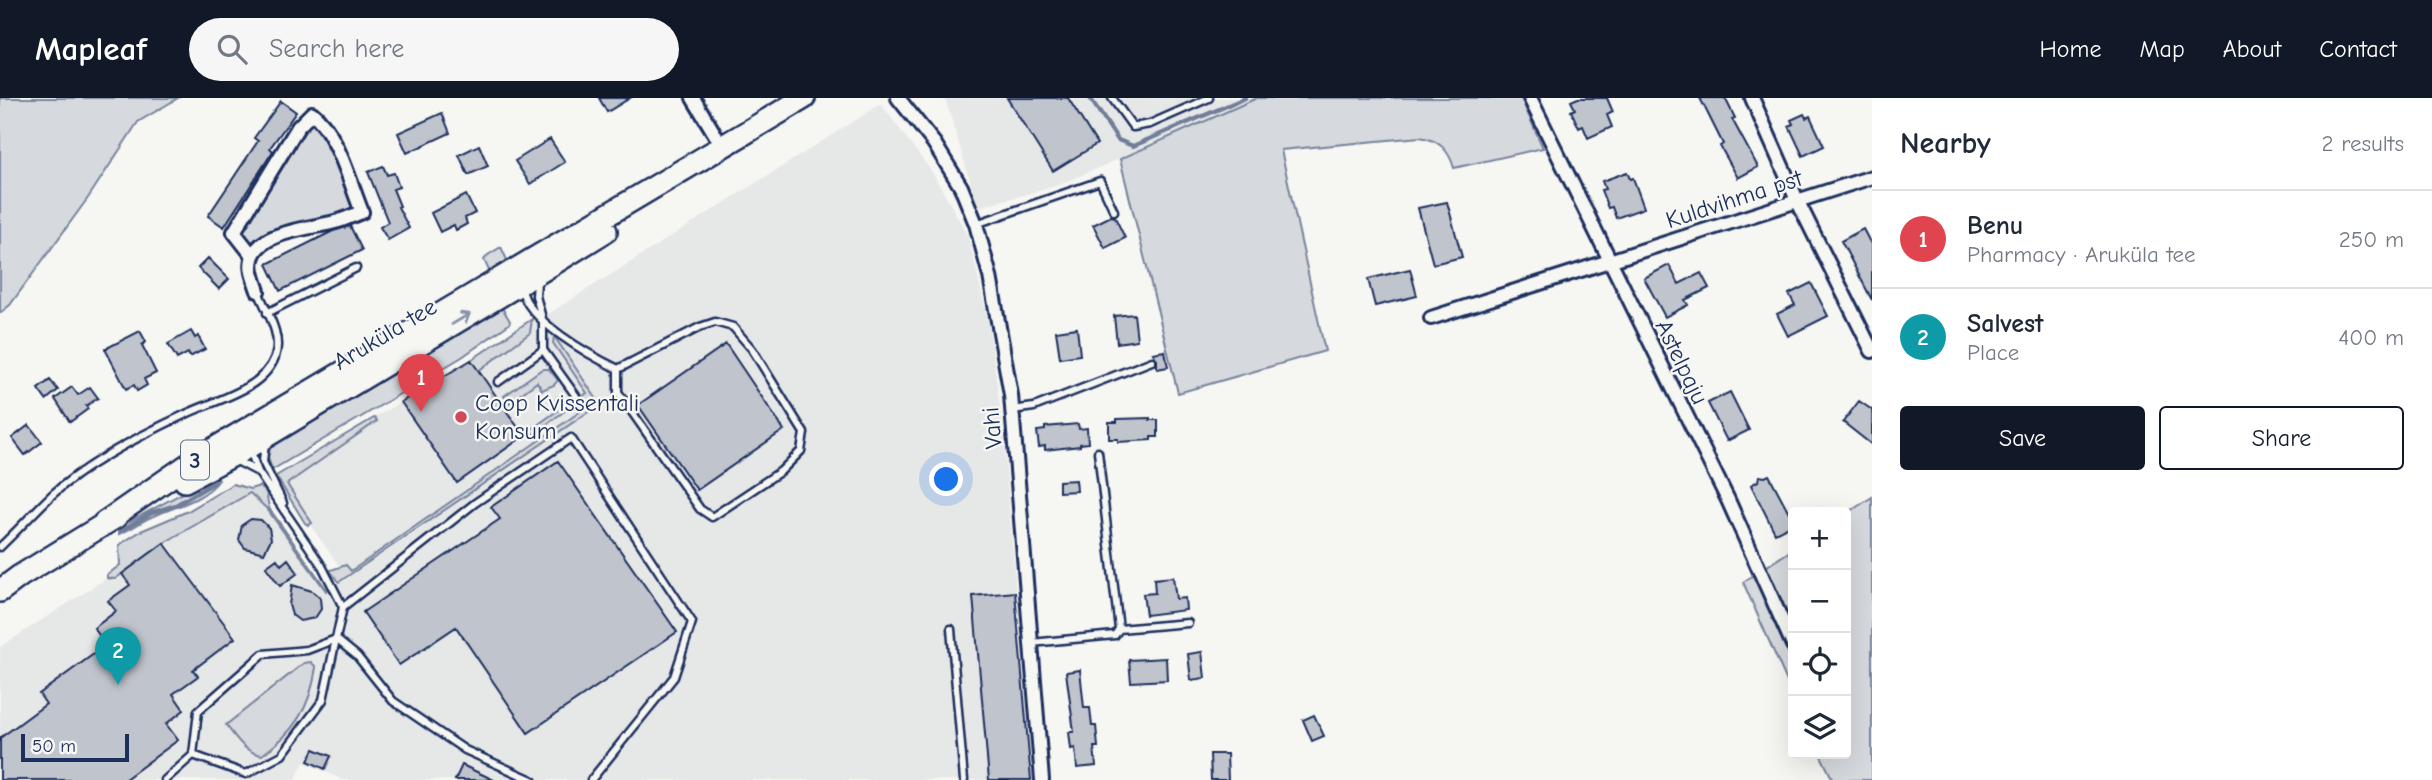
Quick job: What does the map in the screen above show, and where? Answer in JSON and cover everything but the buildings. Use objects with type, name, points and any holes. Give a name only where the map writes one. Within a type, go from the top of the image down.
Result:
[{"type":"highway","name":"Aruküla tee","points":[[238,450],[290,404],[512,288],[559,243],[804,98]]},
{"type":"highway","name":"Aruküla tee","points":[[0,591],[195,460],[238,450],[273,431],[543,270],[603,233],[682,171]]},
{"type":"street","points":[[693,98],[722,146]]},
{"type":"street","name":"Vahi","points":[[898,98],[934,143],[961,187],[976,224],[989,276],[1012,410],[1042,780]]},
{"type":"street","name":"Astelpaju","points":[[1531,98],[1728,500],[1788,634]]},
{"type":"street","points":[[1752,98],[1797,200],[1872,351]]},
{"type":"street","points":[[252,255],[234,232],[298,127],[312,113],[322,120],[335,145],[362,212],[271,239],[252,255],[251,267],[258,291]]},
{"type":"street","name":"Kuldvihma pst","points":[[1432,318],[1872,177]]},
{"type":"lane","points":[[1112,98],[1133,127],[1150,124],[1209,98]]},
{"type":"lane","points":[[976,224],[1100,181],[1114,211]]},
{"type":"lane","points":[[267,313],[356,268]]},
{"type":"lane","points":[[543,270],[536,286],[537,304],[543,322],[543,350],[576,396]]},
{"type":"lane","points":[[512,288],[537,304]]},
{"type":"lane","points":[[512,288],[543,322],[591,357],[618,369]]},
{"type":"lane","points":[[0,547],[54,493],[93,464],[184,415],[255,382],[275,357],[277,342],[258,291]]},
{"type":"lane","points":[[715,322],[733,327],[752,349],[804,433],[801,451],[781,471],[712,517],[700,509],[618,392],[618,369],[700,327],[715,322]]},
{"type":"lane","points":[[498,382],[543,350]]},
{"type":"lane","points":[[1012,410],[1034,407],[1152,361]]},
{"type":"lane","points":[[273,431],[264,444],[263,462],[296,526]]},
{"type":"lane","points":[[192,755],[246,774],[282,755],[323,700],[343,607],[475,503],[571,438],[692,622],[674,677],[591,780]]},
{"type":"lane","points":[[238,450],[275,487]]},
{"type":"lane","points":[[238,450],[230,459],[242,462],[258,472]]},
{"type":"lane","points":[[238,450],[258,472],[296,526],[322,566],[343,607]]},
{"type":"lane","points":[[1031,643],[1115,635],[1119,629],[1098,452]]},
{"type":"lane","points":[[1119,629],[1188,622]]},
{"type":"lane","points":[[951,629],[964,780]]},
{"type":"lane","points":[[165,780],[192,755],[198,711],[263,654],[307,650],[336,639]]},
{"type":"lane","points":[[336,639],[357,656],[393,701],[464,750],[532,780]]},
{"type":"shaded area","points":[[0,98],[178,98],[138,122],[88,198],[10,305],[0,313]]},
{"type":"shaded area","points":[[945,98],[1261,98],[1056,186],[978,207]]},
{"type":"shaded area","points":[[1257,98],[1521,98],[1543,148],[1454,168],[1442,147],[1420,137],[1281,150],[1325,351],[1178,393],[1120,159]]},
{"type":"shaded area","points":[[881,104],[932,172],[968,236],[988,320],[1003,429],[1031,780],[343,780],[304,762],[295,780],[0,780],[0,647],[107,578],[115,579],[164,543],[250,493],[267,509],[326,591],[346,576],[276,476],[542,318]]},
{"type":"shaded area","points":[[306,120],[314,124],[328,144],[353,207],[330,220],[290,225],[252,251],[236,237]]},
{"type":"shaded area","points":[[501,247],[507,260],[504,266],[491,275],[484,260]]},
{"type":"shaded area","points":[[501,306],[510,321],[509,324],[462,357],[272,470],[268,457],[272,441]]},
{"type":"shaded area","points":[[532,319],[530,333],[478,371],[471,360]]},
{"type":"shaded area","points":[[554,336],[600,404],[339,582],[331,570],[346,565],[351,571],[584,409],[579,399],[587,393],[553,343]]},
{"type":"shaded area","points":[[542,369],[549,369],[558,380],[554,385],[542,390],[537,382],[509,403],[504,396]]},
{"type":"shaded area","points":[[557,397],[561,397],[567,404],[566,410],[532,435],[529,431],[557,411],[553,405]]},
{"type":"shaded area","points":[[374,418],[377,421],[287,484],[312,523],[308,525],[276,476]]},
{"type":"shaded area","points":[[216,475],[219,480],[205,493],[119,534],[123,525]]},
{"type":"shaded area","points":[[233,484],[250,489],[260,486],[266,492],[269,508],[326,591],[267,509],[250,493],[164,543],[115,579],[107,578],[107,575],[120,565],[119,545],[141,531],[188,511]]},
{"type":"shaded area","points":[[1872,497],[1872,780],[1833,780],[1822,759],[1851,759],[1851,511]]},
{"type":"shaded area","points":[[1788,552],[1788,684],[1743,582]]},
{"type":"shaded area","points":[[311,662],[316,667],[314,681],[305,706],[292,728],[262,755],[246,748],[226,725],[304,663]]},
{"type":"waterway","points":[[1090,98],[1118,140],[1133,146],[1245,98]]},
{"type":"waterway","points":[[121,531],[151,513],[176,505],[215,482]]},
{"type":"place","name":"Benu","points":[[421,412]]},
{"type":"place","name":"Coop Kvissentali Konsum","points":[[461,417]]},
{"type":"place","name":"Salvest","points":[[118,685]]}]
